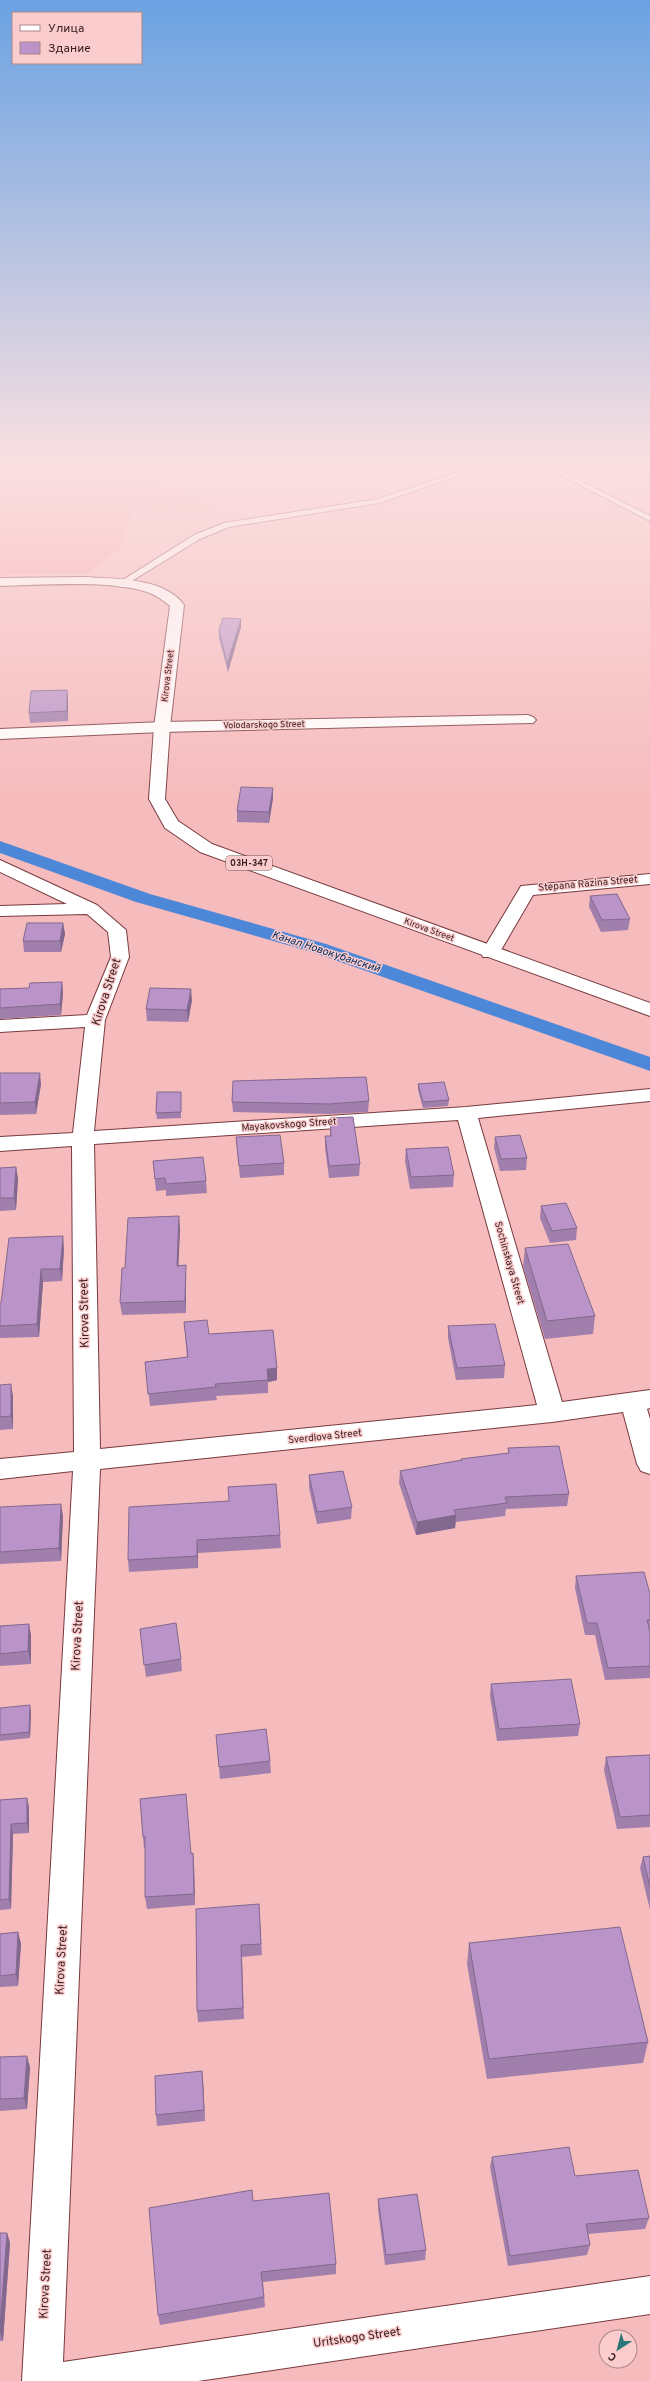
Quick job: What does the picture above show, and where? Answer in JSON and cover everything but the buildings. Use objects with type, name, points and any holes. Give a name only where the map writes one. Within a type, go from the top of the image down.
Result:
[{"type":"street","name":"Kirova Street","points":[[0,582],[67,581],[140,587],[162,593],[177,605],[162,727],[157,799],[171,824],[206,848],[490,953],[650,1010]]},
{"type":"street","name":"Volodarskogo Street","points":[[0,734],[162,727],[528,720]]},
{"type":"street","name":"Kirova Street","points":[[0,866],[92,909],[117,930],[120,957],[96,1020],[83,1139],[87,1461],[42,2381]]},
{"type":"street","name":"Stepana Razina Street","points":[[490,953],[527,890],[650,879]]},
{"type":"street","points":[[0,911],[92,909]]},
{"type":"street","points":[[0,1026],[96,1020]]},
{"type":"street","name":"Mayakovskogo Street","points":[[0,1144],[466,1113],[650,1095]]},
{"type":"street","name":"Sochinskaya Street","points":[[466,1113],[552,1413]]},
{"type":"street","points":[[641,1400],[650,1464]]},
{"type":"street","name":"Sverdlova Street","points":[[0,1469],[552,1413],[641,1400]]},
{"type":"street","name":"Uritskogo Street","points":[[64,2381],[650,2295]]},
{"type":"lane","points":[[119,585],[127,580]]},
{"type":"waterway","name":"Канал Новокубанский","points":[[0,847],[143,898],[319,948],[650,1064]]}]
